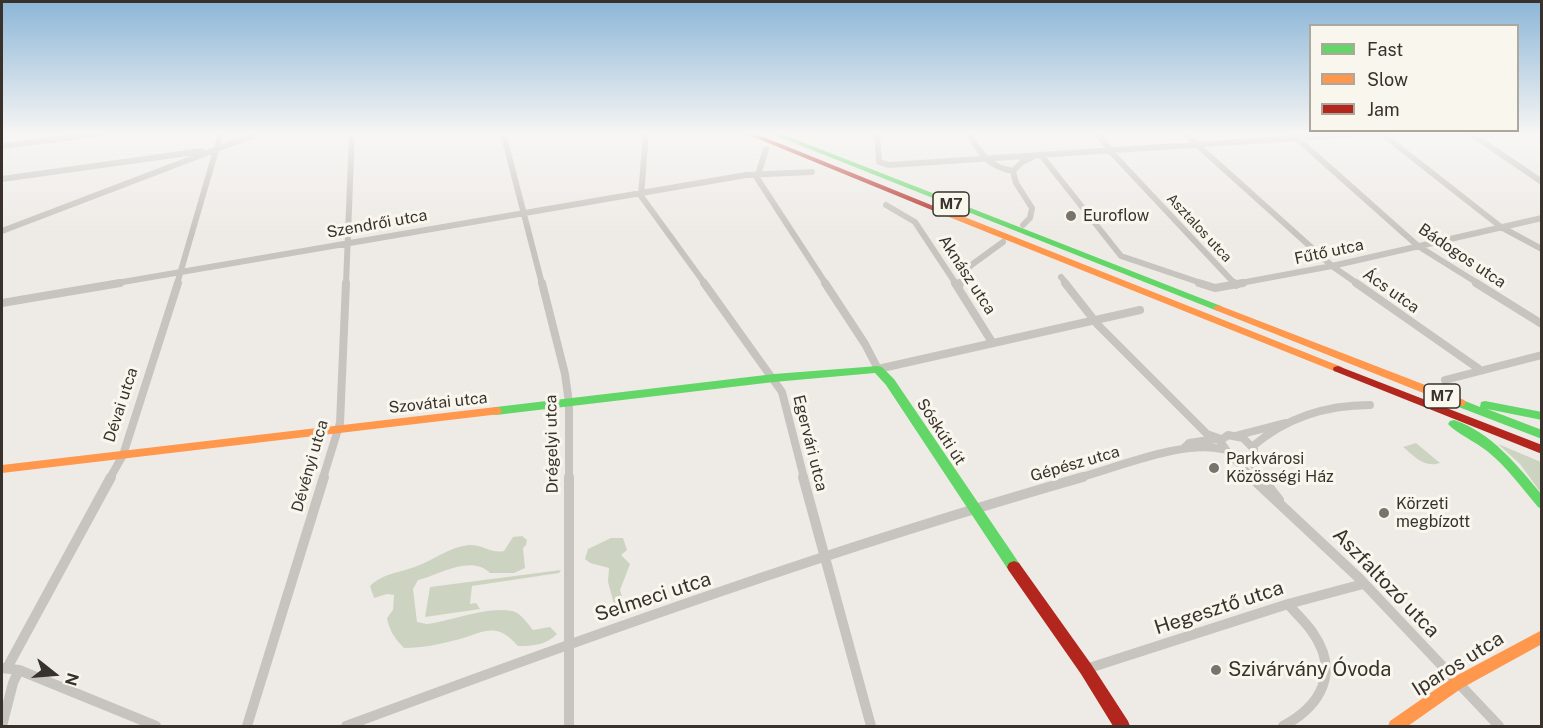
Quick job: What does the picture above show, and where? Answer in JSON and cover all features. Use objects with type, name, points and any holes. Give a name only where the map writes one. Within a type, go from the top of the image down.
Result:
[{"type":"main road","name":"M7","points":[[832,167],[1542,450]]},
{"type":"main road","name":"M7","points":[[859,167],[1542,435]]},
{"type":"main road","points":[[1342,356],[1492,407],[1542,416]]},
{"type":"main road","name":"Szovátai utca","points":[[2,469],[774,378],[878,369]]},
{"type":"main road","name":"Sóskúti út","points":[[878,369],[890,382],[973,509],[1086,669],[1122,726]]},
{"type":"main road","points":[[1344,372],[1385,394],[1463,428],[1493,446],[1506,456],[1542,504]]},
{"type":"main road","name":"Iparos utca","points":[[1396,726],[1457,683],[1542,636]]},
{"type":"street","points":[[2,179],[90,167]]},
{"type":"street","points":[[2,231],[170,167]]},
{"type":"street","name":"Dévai utca","points":[[4,668],[123,455],[180,273],[210,167]]},
{"type":"street","name":"Dévényi utca","points":[[247,726],[338,429],[350,243],[351,167]]},
{"type":"street","name":"Drégelyi utca","points":[[512,167],[565,374],[569,403],[569,726]]},
{"type":"street","points":[[640,193],[643,167]]},
{"type":"street","points":[[757,174],[760,167]]},
{"type":"street","points":[[1003,167],[1014,171]]},
{"type":"street","points":[[1014,171],[1018,167]]},
{"type":"street","name":"Fűtő utca","points":[[1050,167],[1119,254],[1209,287],[1220,288],[1332,266],[1542,218]]},
{"type":"street","name":"Asztalos utca","points":[[1126,167],[1236,285]]},
{"type":"street","name":"Ács utca","points":[[1220,167],[1332,266],[1479,369]]},
{"type":"street","name":"Bádogos utca","points":[[1329,167],[1418,246],[1542,324]]},
{"type":"street","points":[[1424,167],[1501,227],[1542,249]]},
{"type":"street","points":[[1520,167],[1542,182]]},
{"type":"street","points":[[1014,171],[1016,183],[1032,208],[1030,218],[1023,225]]},
{"type":"street","name":"Szendrői utca","points":[[2,303],[757,174],[812,172]]},
{"type":"street","name":"Sóskúti út","points":[[757,174],[761,185],[878,369]]},
{"type":"street","name":"Egervári utca","points":[[640,193],[782,392],[824,559],[870,726]]},
{"type":"street","name":"Aknász utca","points":[[886,205],[915,222],[959,287],[992,342]]},
{"type":"street","points":[[959,287],[965,272],[1003,242]]},
{"type":"street","points":[[1061,277],[1094,320],[1207,434],[1221,443],[1231,455],[1241,458],[1249,457],[1254,453],[1253,447],[1246,440],[1235,436]]},
{"type":"street","points":[[878,369],[1140,310]]},
{"type":"street","points":[[1445,380],[1479,369],[1542,355]]},
{"type":"street","points":[[1235,436],[1353,404],[1370,405]]},
{"type":"street","points":[[1253,447],[1261,438],[1286,423]]},
{"type":"street","name":"Gépész utca","points":[[973,509],[1184,448],[1221,443],[1225,436],[1235,436]]},
{"type":"street","name":"Aszfaltozó utca","points":[[1231,455],[1240,468],[1309,530],[1363,584],[1499,726]]},
{"type":"street","name":"Aszfaltozó utca","points":[[1249,457],[1286,511]]},
{"type":"street","name":"Selmeci utca","points":[[346,726],[570,644],[973,509]]},
{"type":"street","name":"Hegesztő utca","points":[[1086,669],[1288,604],[1363,584]]},
{"type":"street","points":[[1283,726],[1300,719],[1311,708],[1322,691],[1325,669],[1324,656],[1316,638],[1288,604]]},
{"type":"street","points":[[4,668],[20,670],[156,726]]},
{"type":"street","points":[[2,726],[13,683],[20,670]]},
{"type":"green space","points":[[1416,443],[1440,463],[1424,463],[1403,447]]},
{"type":"green space","points":[[1498,444],[1541,462],[1541,493],[1520,464]]},
{"type":"green space","points":[[522,536],[527,540],[523,548],[525,568],[514,573],[490,573],[474,565],[455,568],[418,580],[413,589],[417,622],[427,624],[492,610],[512,611],[524,619],[533,630],[550,627],[557,634],[553,638],[544,643],[518,646],[511,638],[491,630],[453,641],[404,648],[395,638],[387,618],[393,610],[394,595],[387,594],[374,598],[370,586],[386,576],[417,566],[455,548],[474,545],[499,552],[504,551],[513,537]]},
{"type":"green space","points":[[611,538],[623,538],[627,550],[621,555],[630,564],[620,590],[624,603],[614,604],[608,582],[609,568],[590,563],[585,559],[588,549]]},
{"type":"green space","points":[[561,570],[559,573],[472,586],[470,604],[476,603],[480,609],[425,617],[430,587]]},
{"type":"traffic: fast","points":[[859,167],[1218,308]]},
{"type":"traffic: fast","points":[[496,411],[774,378],[878,369],[890,382],[1014,567]]},
{"type":"traffic: fast","points":[[1460,403],[1542,435]]},
{"type":"traffic: fast","points":[[1485,405],[1542,416]]},
{"type":"traffic: fast","points":[[1454,424],[1481,440],[1503,458],[1542,504]]},
{"type":"traffic: slow","points":[[942,211],[1338,369]]},
{"type":"traffic: slow","points":[[1218,308],[1460,403]]},
{"type":"traffic: slow","points":[[2,469],[496,411]]},
{"type":"traffic: slow","points":[[1396,726],[1457,683],[1542,636]]},
{"type":"traffic: jam","points":[[832,167],[942,211]]},
{"type":"traffic: jam","points":[[1338,369],[1542,450]]},
{"type":"traffic: jam","points":[[1014,567],[1086,669],[1122,726]]},
{"type":"place","name":"Euroflow","points":[[1071,216]]},
{"type":"place","name":"Parkvárosi Közösségi Ház","points":[[1214,468]]},
{"type":"place","name":"Körzeti megbízott","points":[[1384,513]]},
{"type":"place","name":"Szivárvány Óvoda","points":[[1216,670]]}]
